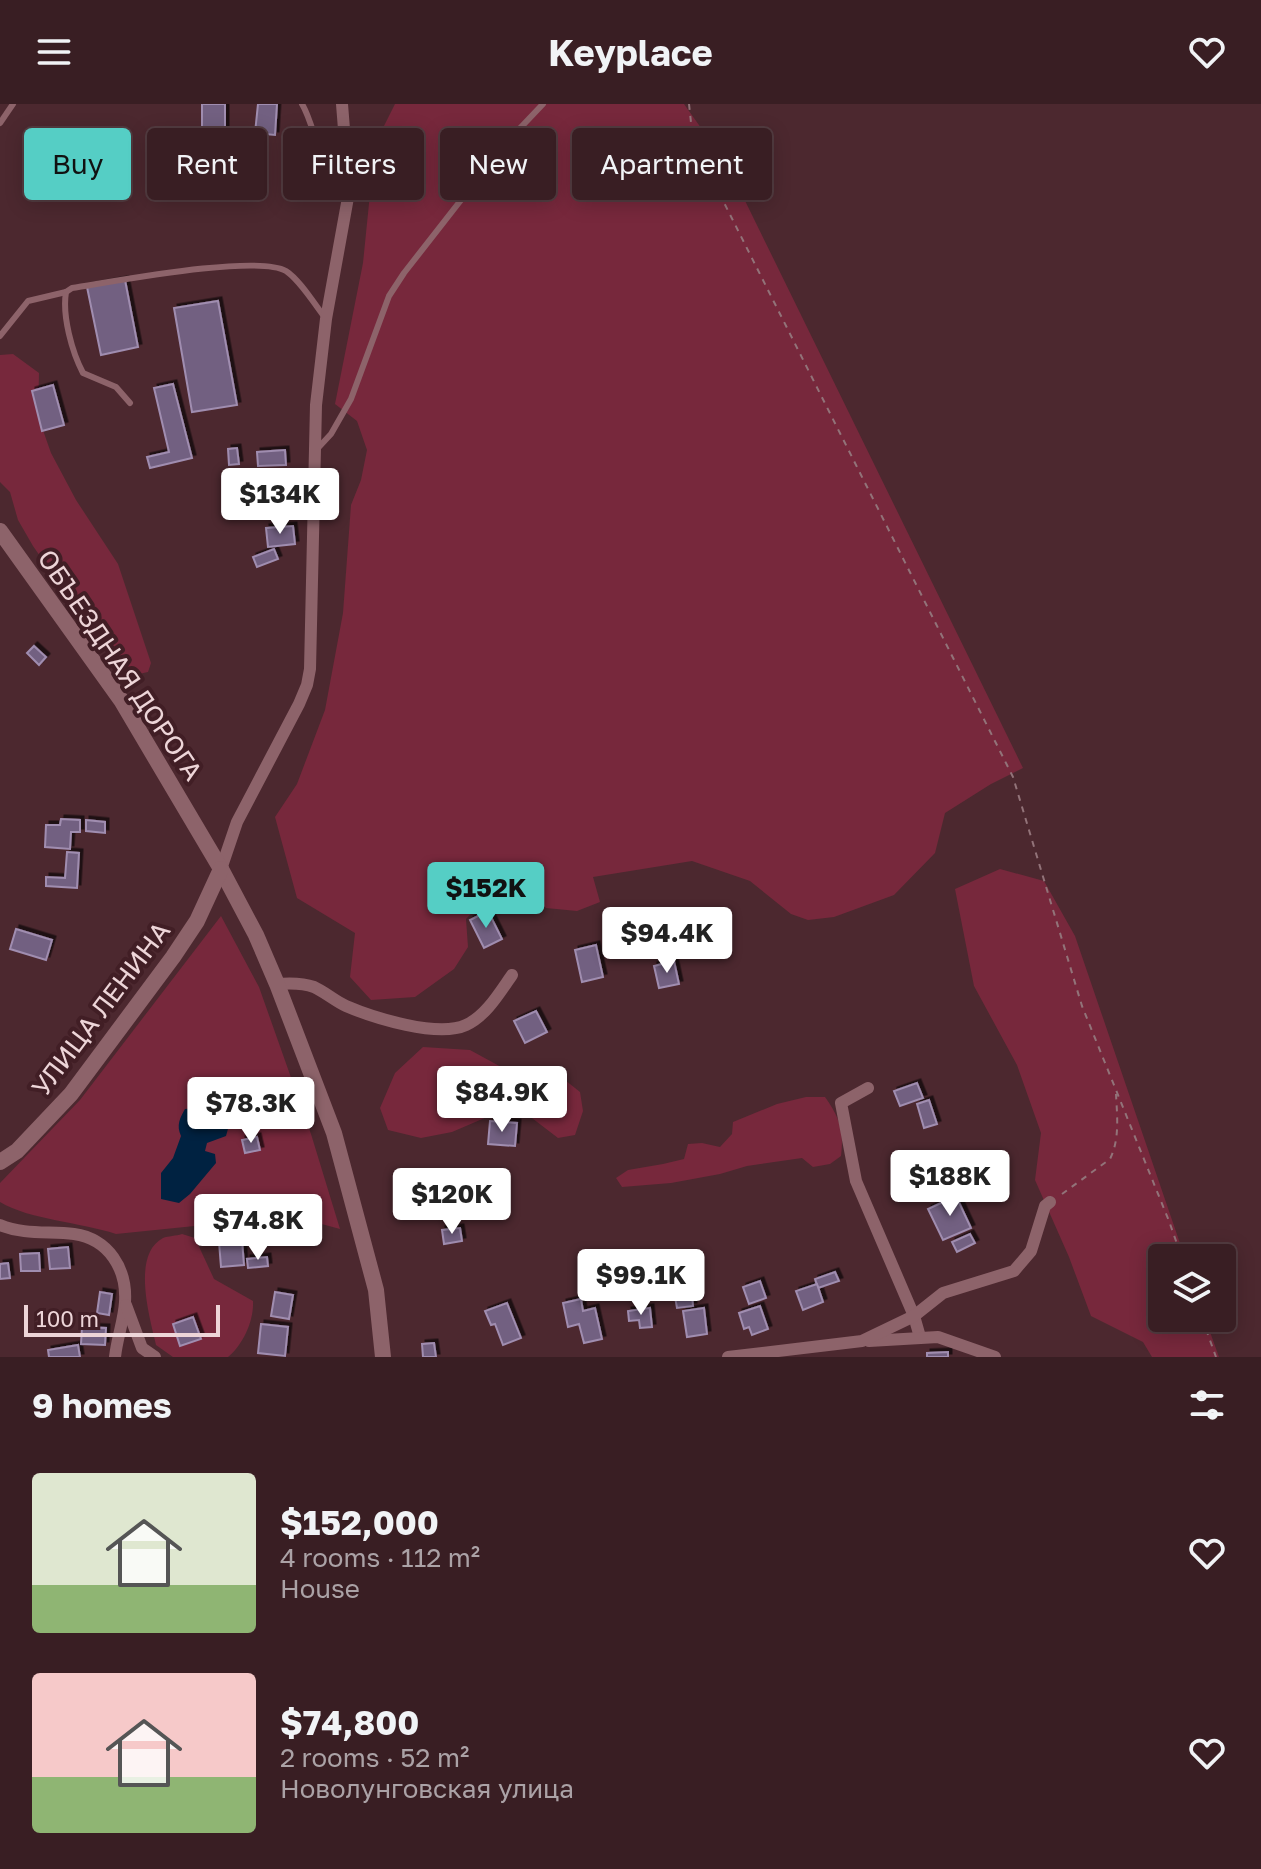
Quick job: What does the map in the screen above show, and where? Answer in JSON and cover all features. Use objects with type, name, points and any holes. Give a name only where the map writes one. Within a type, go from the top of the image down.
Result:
[{"type":"street","points":[[342,104],[344,128]]},
{"type":"street","points":[[221,869],[237,822],[307,685],[310,669],[316,405],[326,319],[348,200]]},
{"type":"street","name":"ОБЪЕЗДНАЯ ДОРОГА","points":[[0,531],[121,700],[221,869],[256,935],[334,1133],[376,1290],[383,1357]]},
{"type":"street","name":"УЛИЦА ЛЕНИНА","points":[[0,1162],[17,1151],[71,1094],[173,957],[197,921],[221,869]]},
{"type":"street","points":[[277,984],[314,987],[344,1005],[373,1016],[415,1026],[456,1029],[469,1024],[482,1013],[512,975]]},
{"type":"street","points":[[868,1088],[841,1103],[856,1181],[914,1316],[920,1337]]},
{"type":"street","points":[[862,1341],[914,1316],[943,1293],[1014,1271],[1031,1251],[1045,1206],[1050,1202]]},
{"type":"street","points":[[0,1225],[10,1229],[77,1235],[95,1241],[114,1257],[124,1275],[125,1302],[115,1357]]},
{"type":"street","points":[[125,1302],[142,1348]]},
{"type":"street","points":[[728,1357],[862,1341],[938,1337],[995,1357]]},
{"type":"street","points":[[118,1341],[142,1348],[155,1357]]},
{"type":"lane","points":[[0,123],[13,104]]},
{"type":"lane","points":[[302,104],[313,128]]},
{"type":"lane","points":[[315,450],[331,434],[351,399],[389,296],[404,273],[504,145],[543,104]]},
{"type":"lane","points":[[0,336],[28,301],[72,288],[224,266],[266,266],[285,271],[326,319]]},
{"type":"lane","points":[[66,292],[64,301],[74,355],[83,373],[116,387],[130,403]]},
{"type":"path","points":[[689,104],[693,141],[1013,777],[1082,1006],[1177,1244]]},
{"type":"path","points":[[1050,1202],[1110,1159],[1117,1127],[1116,1088]]},
{"type":"path","points":[[1207,1332],[1216,1357]]},
{"type":"shaded area","points":[[395,104],[684,104],[701,128],[572,128],[572,200],[745,200],[1023,768],[945,813],[935,853],[894,895],[834,917],[808,920],[791,914],[750,881],[692,861],[593,877],[600,902],[577,911],[546,908],[507,877],[466,919],[468,947],[454,969],[415,997],[371,1000],[350,977],[355,933],[297,898],[275,817],[297,784],[325,710],[343,613],[351,505],[361,480],[367,450],[357,421],[335,404],[363,263],[369,200],[424,200],[424,128],[383,128]]},
{"type":"shaded area","points":[[13,354],[39,373],[38,416],[51,453],[76,500],[118,564],[151,663],[148,672],[139,674],[123,669],[113,652],[93,632],[33,546],[18,520],[10,492],[0,482],[0,355]]},
{"type":"shaded area","points":[[1000,869],[1044,881],[1075,936],[1180,1244],[1148,1244],[1148,1332],[1210,1332],[1219,1357],[1152,1357],[1143,1342],[1091,1316],[1035,1180],[1041,1133],[1017,1065],[974,986],[955,889]]},
{"type":"shaded area","points":[[221,916],[259,987],[311,1134],[340,1229],[292,1216],[116,1234],[40,1217],[0,1202],[0,1183],[80,1100]]},
{"type":"shaded area","points":[[423,1047],[470,1050],[503,1068],[537,1072],[565,1080],[580,1092],[583,1111],[575,1135],[558,1138],[528,1115],[501,1111],[452,1132],[421,1138],[388,1130],[380,1108],[395,1073]]},
{"type":"shaded area","points":[[806,1097],[825,1097],[837,1118],[842,1139],[841,1156],[830,1164],[813,1167],[802,1158],[747,1166],[671,1183],[622,1187],[616,1178],[628,1170],[684,1159],[688,1144],[720,1147],[732,1134],[733,1122],[777,1104]]},
{"type":"shaded area","points":[[182,1234],[195,1238],[214,1279],[253,1301],[246,1332],[228,1357],[173,1357],[156,1345],[145,1288],[148,1258],[153,1246],[163,1238]]},
{"type":"water","points":[[222,1105],[231,1118],[226,1136],[207,1143],[205,1151],[215,1154],[216,1163],[179,1203],[161,1199],[161,1173],[173,1158],[181,1136],[179,1122],[185,1109]]},
{"type":"building","points":[[202,104],[225,104],[225,128],[202,128]]},
{"type":"building","points":[[258,104],[277,104],[275,135],[267,134],[267,128],[256,128]]},
{"type":"building","points":[[125,280],[138,347],[101,355],[87,287]]},
{"type":"building","points":[[218,301],[237,405],[192,412],[174,308]]},
{"type":"building","points":[[173,384],[192,458],[150,468],[147,457],[169,452],[154,388]]},
{"type":"building","points":[[53,385],[64,425],[42,431],[32,391]]},
{"type":"building","points":[[237,448],[239,464],[229,465],[228,449]]},
{"type":"building","points":[[285,450],[286,465],[258,466],[257,452]]},
{"type":"building","points":[[293,526],[295,544],[268,547],[266,528]]},
{"type":"building","points":[[274,549],[278,559],[257,567],[253,557]]},
{"type":"building","points":[[34,646],[46,657],[39,665],[27,653]]},
{"type":"building","points":[[61,819],[80,820],[80,832],[71,832],[70,849],[45,847],[46,825],[60,825]]},
{"type":"building","points":[[86,820],[105,822],[105,833],[86,831]]},
{"type":"building","points":[[67,852],[79,853],[77,888],[46,886],[46,877],[65,878]]},
{"type":"building","points":[[488,911],[502,939],[484,948],[470,920]]},
{"type":"building","points":[[16,929],[52,940],[46,960],[10,949]]},
{"type":"building","points":[[596,945],[603,977],[582,982],[575,950]]},
{"type":"building","points":[[674,961],[679,984],[659,988],[654,966]]},
{"type":"building","points":[[536,1011],[547,1032],[525,1043],[514,1021]]},
{"type":"building","points":[[917,1083],[923,1098],[900,1106],[894,1091]]},
{"type":"building","points":[[929,1100],[937,1124],[924,1128],[917,1104]]},
{"type":"building","points":[[490,1121],[517,1123],[515,1146],[488,1144]]},
{"type":"building","points":[[257,1137],[260,1150],[245,1153],[242,1140]]},
{"type":"building","points":[[956,1196],[971,1228],[943,1240],[928,1209]]},
{"type":"building","points":[[460,1228],[462,1241],[444,1244],[442,1230]]},
{"type":"building","points":[[970,1234],[975,1243],[957,1252],[952,1242]]},
{"type":"building","points":[[242,1240],[244,1265],[221,1267],[219,1242]]},
{"type":"building","points":[[68,1247],[70,1268],[50,1269],[48,1249]]},
{"type":"building","points":[[39,1253],[40,1271],[21,1271],[20,1254]]},
{"type":"building","points":[[267,1257],[268,1266],[248,1268],[247,1259]]},
{"type":"building","points":[[8,1263],[10,1278],[0,1279],[0,1264]]},
{"type":"building","points":[[835,1272],[839,1281],[818,1288],[815,1279]]},
{"type":"building","points":[[760,1281],[766,1298],[749,1304],[743,1287]]},
{"type":"building","points":[[817,1284],[823,1302],[803,1310],[796,1291]]},
{"type":"building","points":[[100,1292],[112,1294],[109,1315],[97,1313]]},
{"type":"building","points":[[275,1292],[293,1295],[289,1319],[271,1316]]},
{"type":"building","points":[[692,1295],[693,1306],[677,1308],[675,1297]]},
{"type":"building","points":[[581,1299],[583,1311],[595,1308],[602,1339],[584,1343],[579,1324],[568,1327],[563,1303]]},
{"type":"building","points":[[507,1303],[521,1338],[503,1345],[495,1324],[491,1325],[485,1311]]},
{"type":"building","points":[[760,1306],[768,1329],[752,1335],[749,1327],[744,1329],[739,1313]]},
{"type":"building","points":[[650,1308],[652,1327],[640,1328],[639,1320],[629,1321],[628,1311]]},
{"type":"building","points":[[704,1308],[707,1334],[687,1337],[683,1311]]},
{"type":"building","points":[[193,1317],[201,1339],[180,1346],[173,1324]]},
{"type":"building","points":[[261,1324],[288,1327],[285,1356],[258,1353]]},
{"type":"building","points":[[82,1327],[106,1328],[105,1345],[81,1344]]},
{"type":"building","points":[[434,1343],[436,1357],[423,1357],[422,1344]]},
{"type":"building","points":[[78,1345],[80,1357],[49,1357],[48,1350]]},
{"type":"building","points":[[948,1352],[948,1357],[927,1357],[927,1353]]}]
